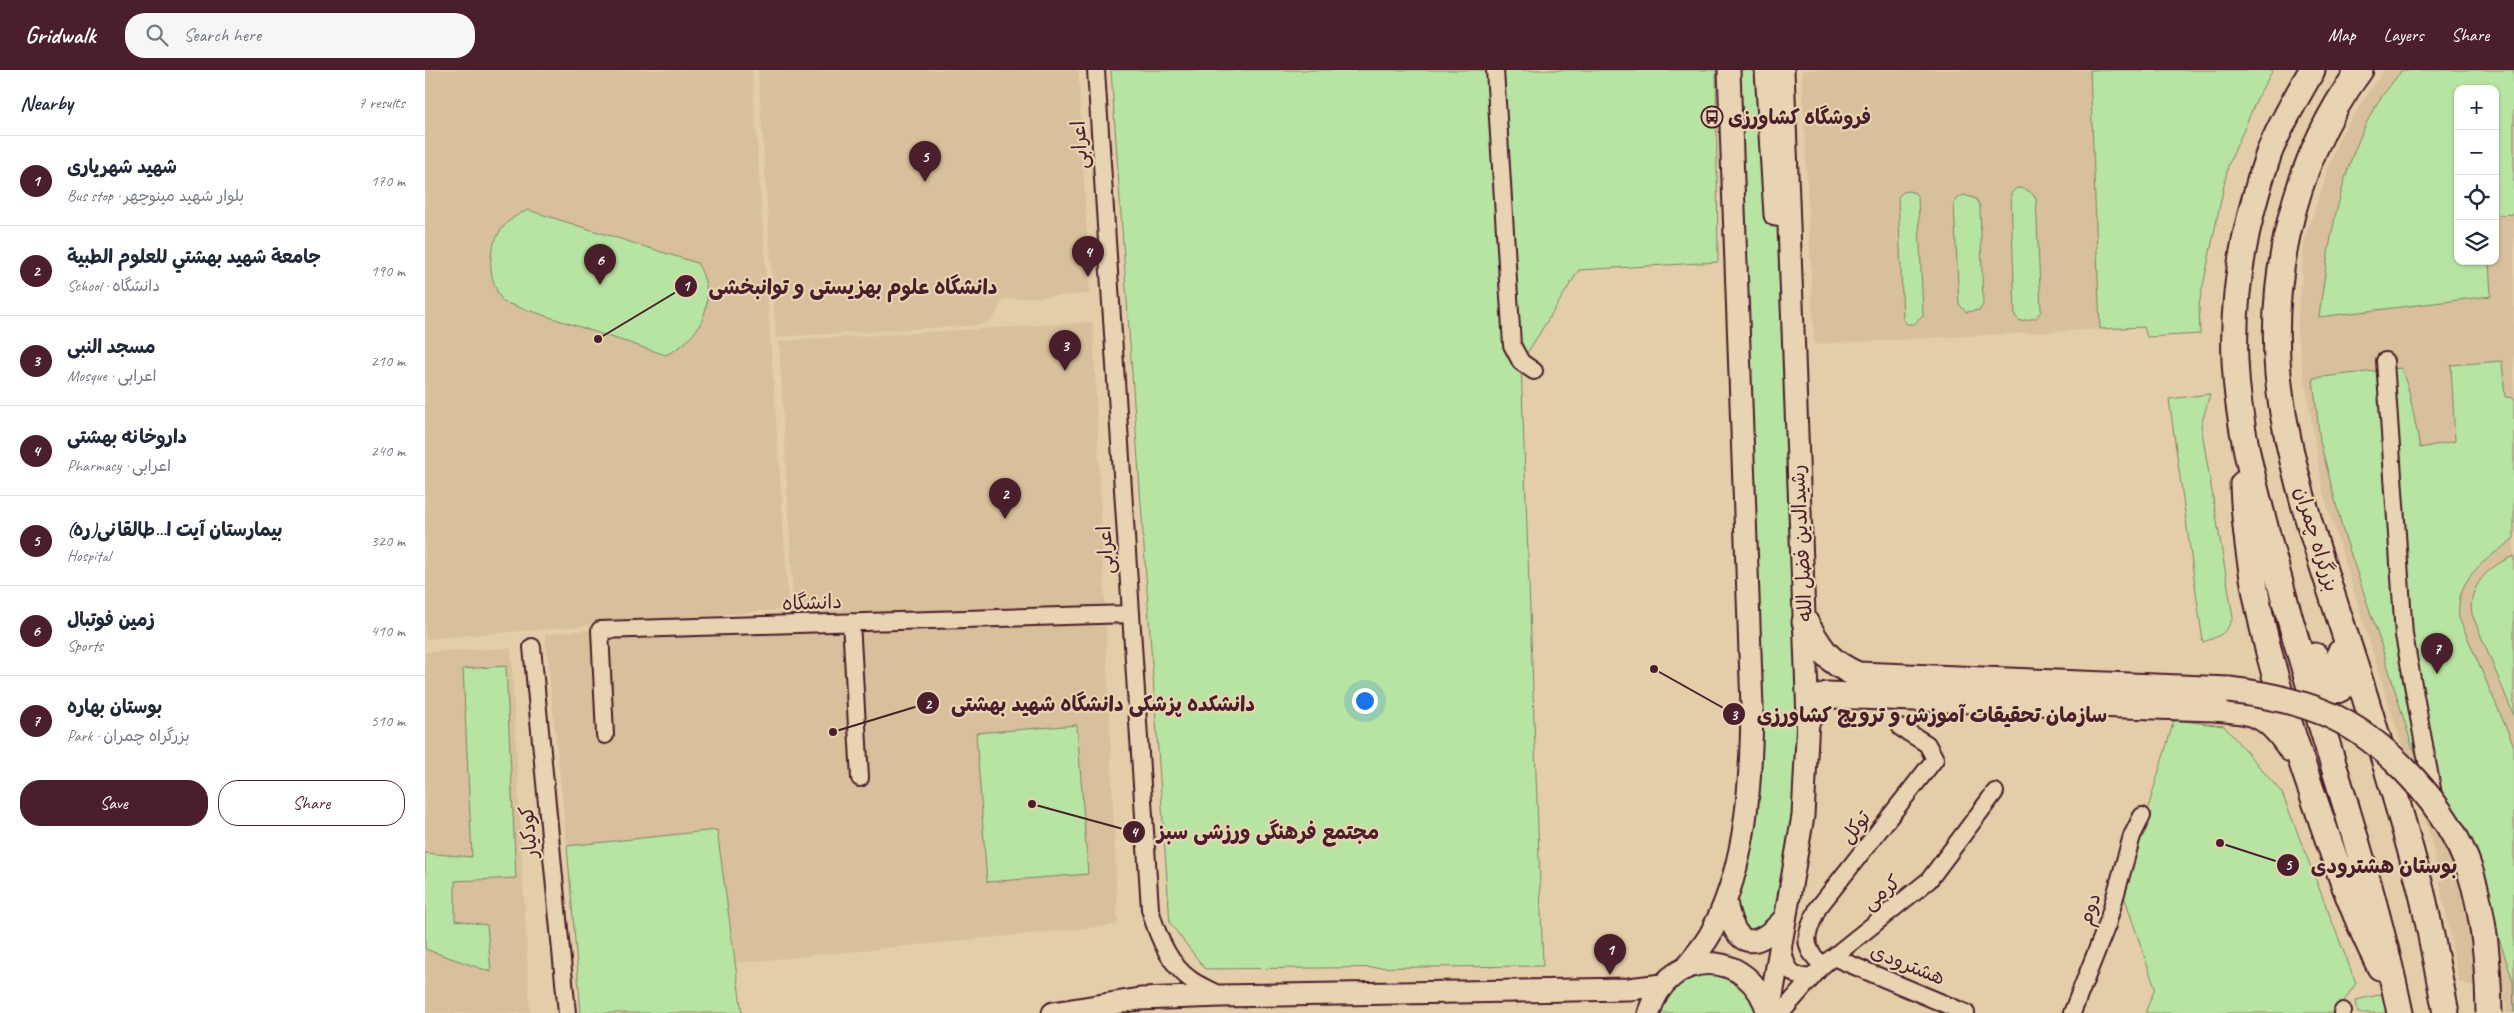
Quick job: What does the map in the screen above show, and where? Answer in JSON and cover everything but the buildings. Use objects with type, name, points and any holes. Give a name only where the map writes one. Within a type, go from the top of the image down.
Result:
[{"type":"highway","points":[[2312,70],[2270,151],[2248,222],[2237,305],[2235,360],[2241,424],[2244,517],[2254,590],[2277,680],[2303,767],[2367,943],[2380,967],[2395,986]]},
{"type":"highway","name":"بزرگراه چمران","points":[[2360,70],[2347,87],[2321,134],[2306,166],[2294,203],[2283,260],[2276,334],[2283,412],[2303,498],[2423,901],[2447,1013]]},
{"type":"highway","points":[[2241,424],[2257,500],[2371,893],[2400,1013]]},
{"type":"highway","points":[[2283,594],[2312,650],[2324,681],[2331,689],[2342,688],[2346,676],[2337,641],[2327,575]]},
{"type":"highway","points":[[1805,622],[1821,650],[1837,666],[1858,675],[2229,690],[2290,701],[2338,719],[2385,753],[2425,793],[2459,844],[2477,896],[2486,946],[2489,1013]]},
{"type":"highway","points":[[1808,719],[1818,699],[1827,695],[2226,710],[2244,712],[2267,720],[2276,727],[2303,767]]},
{"type":"main road","points":[[1686,967],[1712,932],[1726,902],[1742,835],[1747,800],[1752,708],[1729,70]]},
{"type":"main road","points":[[1766,70],[1774,210],[1791,283]]},
{"type":"main road","name":"رشیدالدین فضل الله","points":[[1769,1013],[1803,816],[1808,719],[1783,70]]},
{"type":"main road","points":[[1726,902],[1730,923],[1737,935],[1747,940],[1759,940],[1783,928]]},
{"type":"main road","points":[[1649,1013],[1661,985],[1673,974],[1686,967],[1705,963],[1723,964],[1740,972],[1754,983],[1764,999],[1769,1013]]},
{"type":"main road","points":[[1053,1013],[1140,999],[1221,996],[1629,990],[1661,985]]},
{"type":"street","name":"اعرابی","points":[[1096,70],[1150,910],[1156,934],[1171,958],[1190,979],[1221,996]]},
{"type":"street","points":[[1495,70],[1512,345],[1521,362],[1534,371]]},
{"type":"street","points":[[2385,361],[2404,635],[2441,837]]},
{"type":"street","name":"دانشگاه","points":[[605,735],[600,630],[1130,614]]},
{"type":"street","points":[[851,622],[860,778]]},
{"type":"street","name":"کودکیار","points":[[532,646],[567,1013]]},
{"type":"street","name":"توکل","points":[[1823,966],[1812,956],[1807,946],[1809,929],[1819,908],[1935,759],[1927,744],[1901,728]]},
{"type":"street","name":"کرمی","points":[[1781,1013],[1823,966],[1929,880],[1995,792]]},
{"type":"street","name":"دوم","points":[[2072,1013],[2107,925],[2133,836],[2142,816]]},
{"type":"street","name":"هشترودی","points":[[1783,928],[1787,966],[1793,974],[1803,978],[1823,966],[1940,1007],[1966,1013]]},
{"type":"shaded area","points":[[425,70],[752,70],[789,609],[425,639]]},
{"type":"shaded area","points":[[758,70],[1078,70],[1090,294],[1006,299],[1002,301],[993,319],[982,325],[776,337]]},
{"type":"shaded area","points":[[1802,70],[2273,70],[2259,94],[2228,166],[2199,305],[2200,334],[2147,337],[2144,327],[1814,344]]},
{"type":"shaded area","points":[[2384,70],[2514,70],[2514,1013],[2506,1013],[2506,1001],[2459,981],[2431,839],[2323,492],[2297,332],[2305,237],[2340,136]]},
{"type":"shaded area","points":[[1093,322],[1118,925],[736,963],[717,830],[567,846],[545,634],[794,612],[779,341]]},
{"type":"shaded area","points":[[511,648],[530,1013],[425,1013],[425,652]]},
{"type":"green space","points":[[1111,70],[1716,70],[1718,262],[1579,270],[1521,363],[1543,966],[1205,969],[1170,923]]},
{"type":"green space","points":[[1733,70],[1779,70],[1801,663],[1798,806],[1779,914],[1771,923],[1747,933],[1732,902],[1746,845]]},
{"type":"green space","points":[[2090,70],[2273,70],[2259,94],[2228,166],[2199,305],[2200,334],[2147,337],[2144,327],[2100,329]]},
{"type":"green space","points":[[2402,70],[2514,70],[2514,214],[2499,215],[2499,85],[2454,85],[2454,265],[2489,265],[2491,296],[2319,317],[2326,265],[2342,188],[2360,138],[2374,108]]},
{"type":"green space","points":[[2016,188],[2028,190],[2036,199],[2041,311],[2036,318],[2020,321],[2015,316],[2011,194]]},
{"type":"green space","points":[[1903,192],[1915,193],[1918,197],[1923,316],[1914,324],[1907,324],[1903,319],[1898,197]]},
{"type":"green space","points":[[1964,195],[1976,199],[1980,206],[1983,304],[1980,310],[1966,312],[1959,304],[1954,204],[1958,198]]},
{"type":"green space","points":[[528,210],[697,263],[704,277],[707,290],[707,304],[698,328],[690,338],[666,355],[503,302],[492,276],[492,249],[504,226]]},
{"type":"green space","points":[[2502,361],[2505,397],[2514,398],[2514,538],[2474,571],[2467,581],[2459,603],[2459,618],[2514,746],[2514,1013],[2513,981],[2464,832],[2412,746],[2380,641],[2343,531],[2320,441],[2313,378],[2401,368],[2409,391],[2420,448],[2455,441],[2451,365]]},
{"type":"green space","points":[[2210,394],[2201,426],[2233,617],[2222,634],[2203,642],[2169,399]]},
{"type":"green space","points":[[2514,556],[2514,716],[2472,614],[2471,604],[2473,594],[2482,578],[2497,565]]},
{"type":"green space","points":[[506,666],[516,878],[455,881],[455,920],[487,925],[491,972],[425,949],[425,853],[472,857],[463,669]]},
{"type":"green space","points":[[2174,720],[2224,726],[2282,793],[2356,983],[2336,1013],[2145,1013],[2155,988],[2123,893]]},
{"type":"green space","points":[[1077,725],[1088,874],[987,882],[976,733]]},
{"type":"green space","points":[[717,830],[742,1013],[581,1013],[567,846]]},
{"type":"green space","points":[[1721,973],[1748,990],[1758,1013],[1658,1013],[1663,997],[1688,975]]},
{"type":"green space","points":[[2383,994],[2388,1013],[2358,1013],[2356,1000]]},
{"type":"place","name":"فروشگاه کشاورزی","points":[[1712,117]]},
{"type":"place","name":"بیمارستان آیت ا...طالقانی(ره)","points":[[925,182]]},
{"type":"place","name":"داروخانه بهشتی","points":[[1088,277]]},
{"type":"place","name":"زمین فوتبال","points":[[600,285]]},
{"type":"place","name":"دانشگاه علوم بهزیستی و توانبخشی","points":[[598,339]]},
{"type":"place","name":"مسجد النبی","points":[[1065,371]]},
{"type":"place","name":"جامعة شهيد بهشتي للعلوم الطبية","points":[[1005,519]]},
{"type":"place","name":"سازمان تحقیقات آموزش و ترویج کشاورزی","points":[[1654,669]]},
{"type":"place","name":"بوستان بهاره","points":[[2437,674]]},
{"type":"place","name":"دانشکده پزشکی دانشگاه شهید بهشتی","points":[[833,732]]},
{"type":"place","name":"مجتمع فرهنگی ورزشی سبز","points":[[1032,804]]},
{"type":"place","name":"بوستان هشترودی","points":[[2220,843]]},
{"type":"place","name":"شهید شهریاری","points":[[1610,975]]}]
